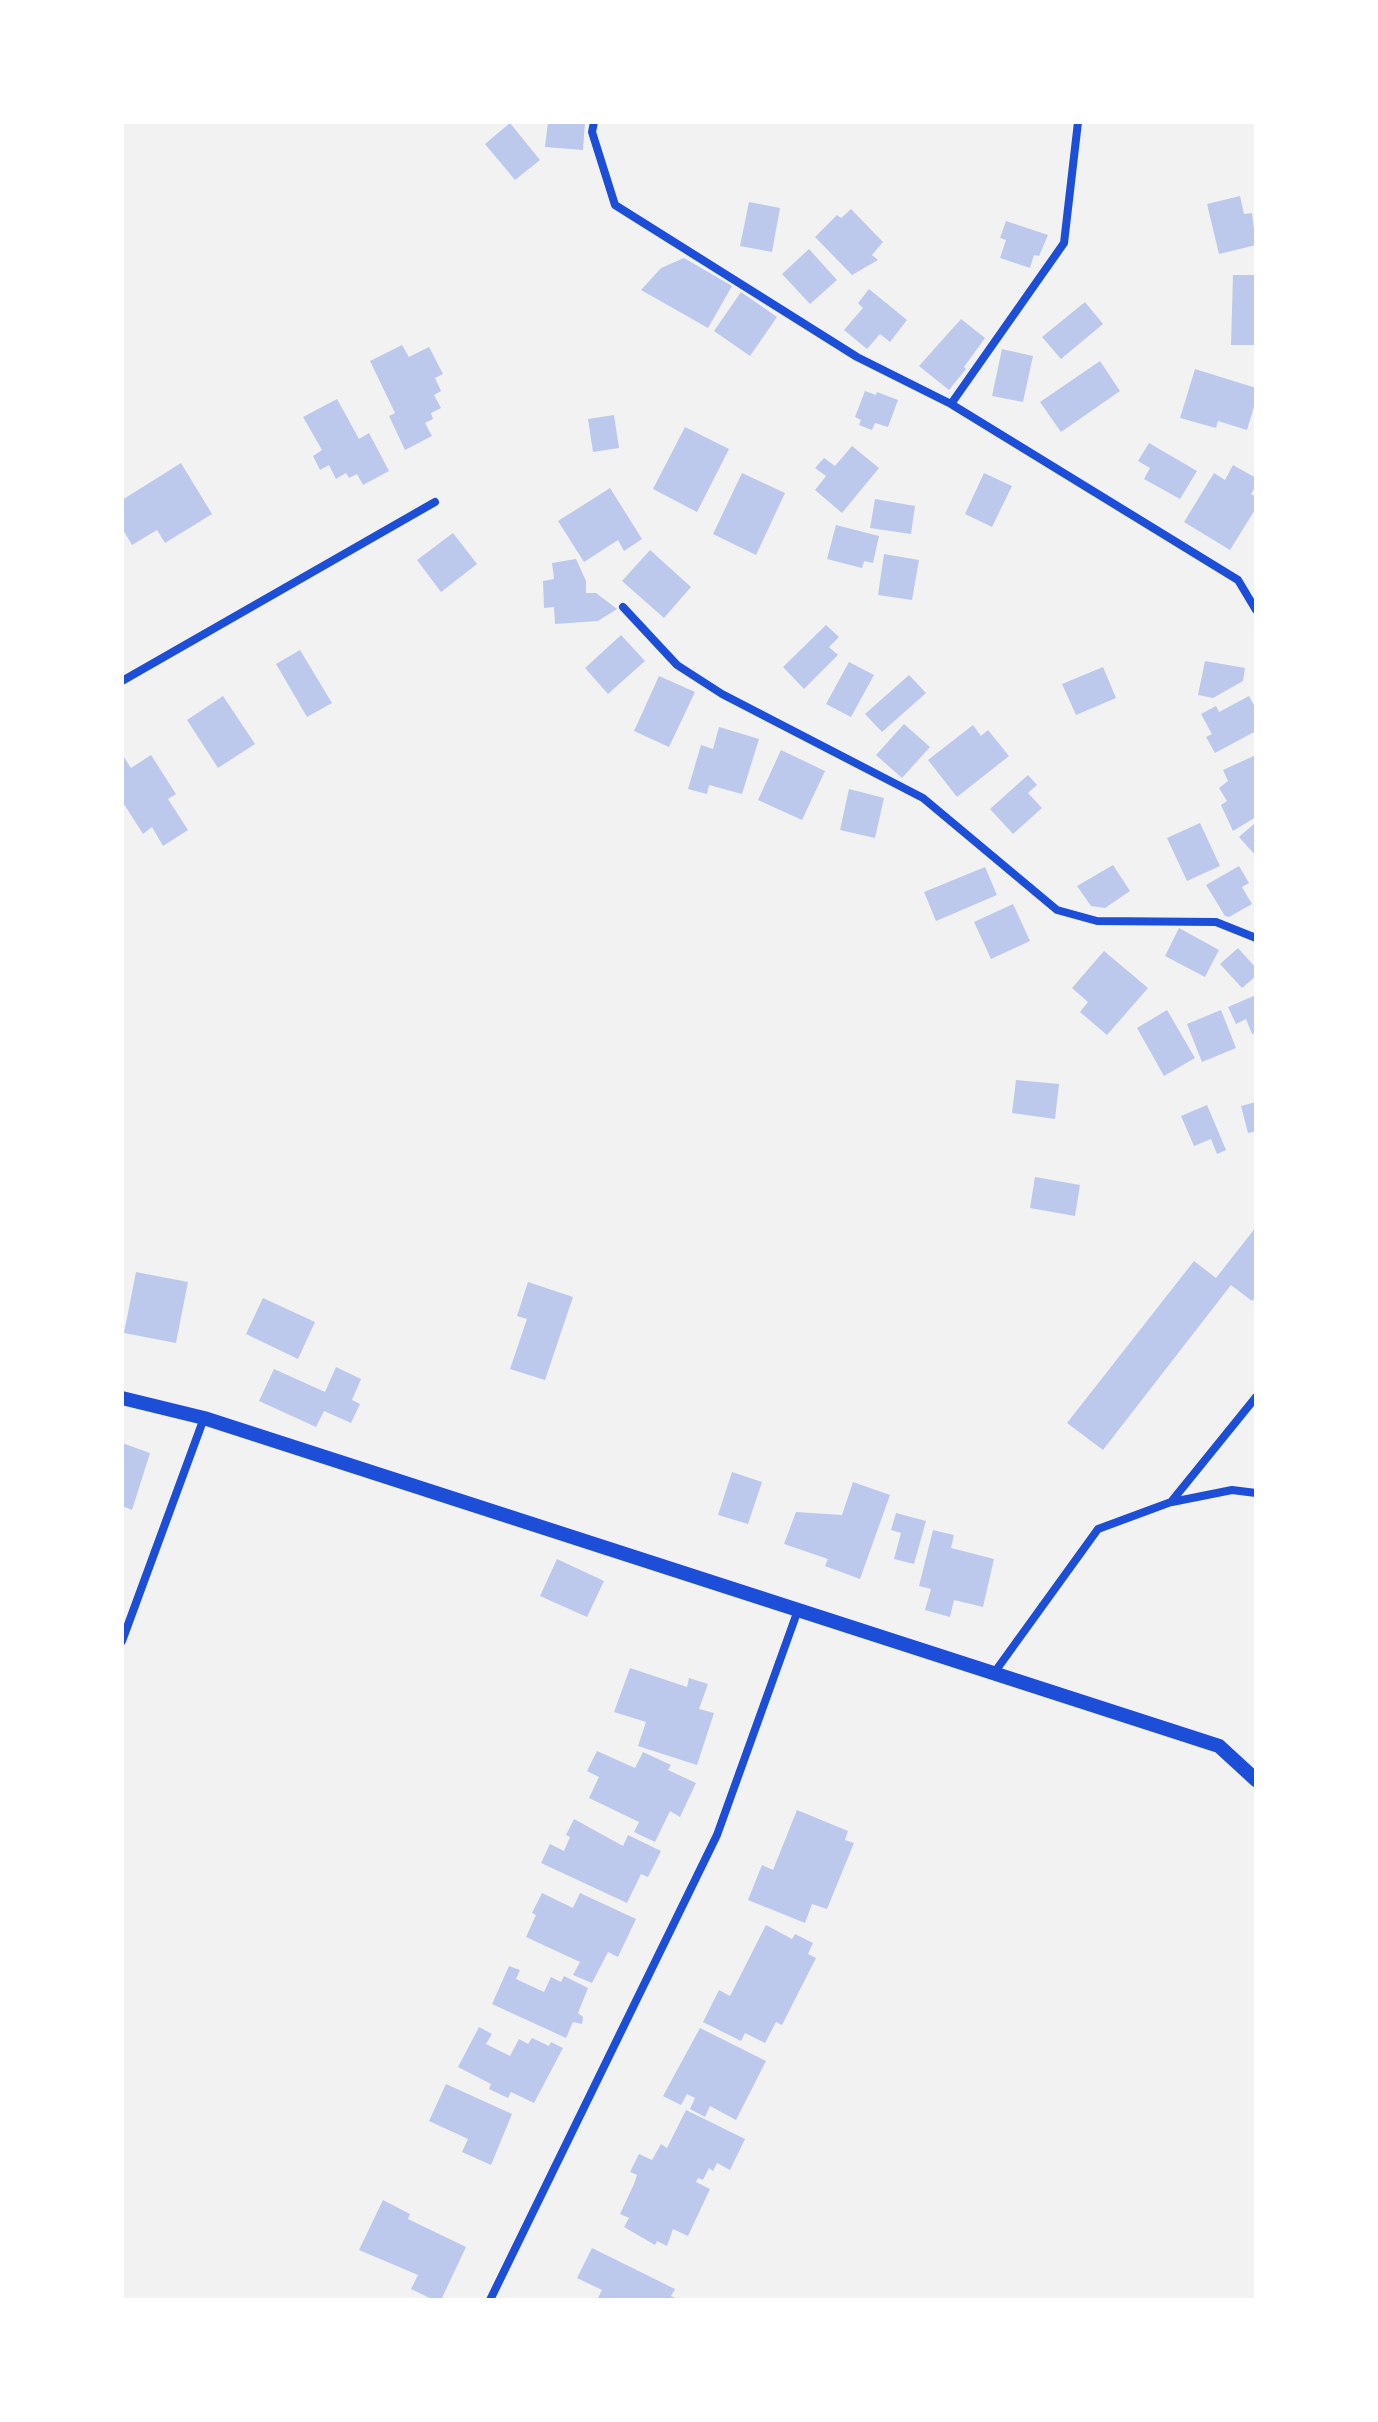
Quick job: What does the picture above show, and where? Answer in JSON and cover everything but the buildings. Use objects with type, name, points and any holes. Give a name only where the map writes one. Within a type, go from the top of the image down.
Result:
[{"type":"street","points":[[594,122],[592,132],[615,205],[857,357],[951,404],[1238,580],[1256,610]]},
{"type":"street","points":[[951,404],[1064,243],[1078,122]]},
{"type":"street","points":[[122,681],[435,502]]},
{"type":"street","points":[[623,607],[677,665],[722,694],[923,798],[1057,910],[1097,921],[1216,922],[1256,938]]},
{"type":"street","points":[[1171,1502],[1256,1397]]},
{"type":"street","points":[[122,1398],[204,1418],[1219,1746],[1256,1780]]},
{"type":"street","points":[[122,1641],[204,1418]]},
{"type":"street","points":[[993,1674],[1098,1529],[1171,1502],[1232,1490],[1256,1493]]},
{"type":"street","points":[[490,2300],[717,1835],[798,1610]]}]
